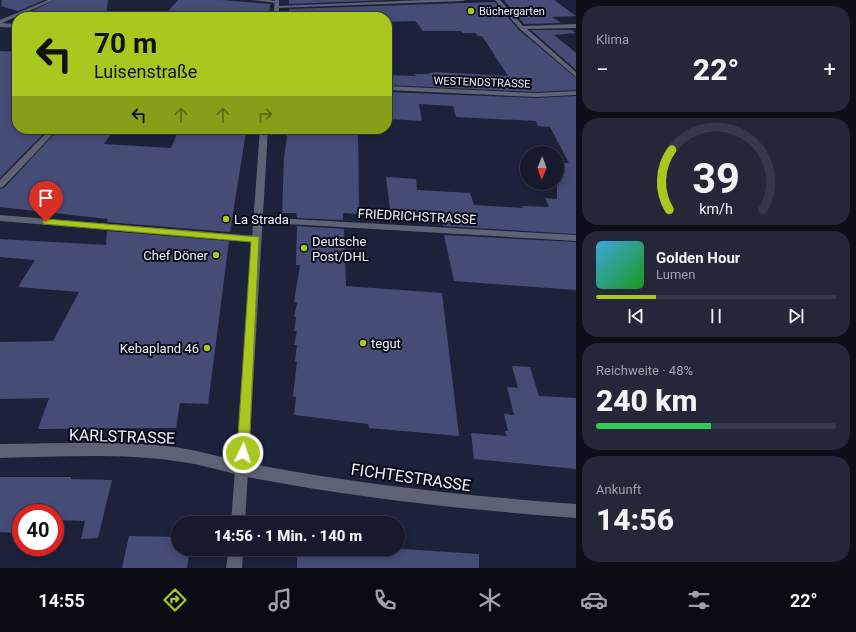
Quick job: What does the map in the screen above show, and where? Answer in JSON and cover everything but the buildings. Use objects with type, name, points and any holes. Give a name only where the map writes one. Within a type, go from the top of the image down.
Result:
[{"type":"street","points":[[24,12],[52,0]]},
{"type":"street","points":[[253,0],[277,3],[463,0]]},
{"type":"street","points":[[497,0],[522,28],[576,75]]},
{"type":"street","points":[[0,22],[12,17]]},
{"type":"street","points":[[0,25],[12,26]]},
{"type":"street","points":[[522,28],[576,26]]},
{"type":"street","name":"WESTENDSTRASSE","points":[[392,88],[536,95],[576,93]]},
{"type":"street","points":[[0,185],[49,134]]},
{"type":"street","points":[[239,516],[264,134]]},
{"type":"street","points":[[0,218],[256,239]]},
{"type":"street","name":"FRIEDRICHSTRASSE","points":[[257,220],[576,238]]},
{"type":"street","name":"KARLSTRASSE","points":[[0,451],[122,450],[154,452],[189,456],[242,468]]},
{"type":"street","name":"FICHTESTRASSE","points":[[242,468],[258,472],[474,503],[576,511]]},
{"type":"street","points":[[234,568],[235,556]]},
{"type":"place","name":"Büchergarten","points":[[471,11]]},
{"type":"place","name":"La Strada","points":[[226,219]]},
{"type":"place","name":"Deutsche Post/DHL","points":[[304,248]]},
{"type":"place","name":"Chef Döner","points":[[216,255]]},
{"type":"place","name":"tegut","points":[[363,343]]},
{"type":"place","name":"Kebapland 46","points":[[207,348]]},
{"type":"route","points":[[46,222],[256,239],[247,365],[247,393],[243,453]]}]
